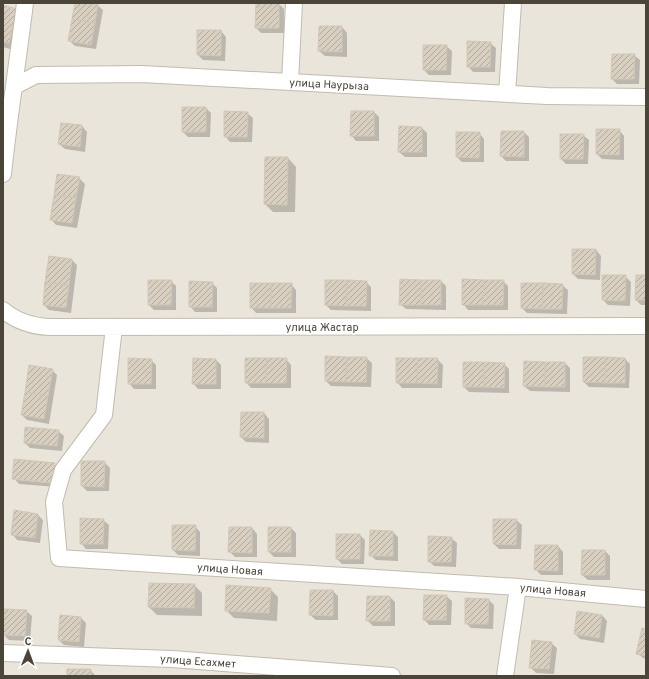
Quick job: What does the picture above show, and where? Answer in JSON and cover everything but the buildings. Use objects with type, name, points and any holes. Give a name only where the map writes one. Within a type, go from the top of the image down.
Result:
[{"type":"street","points":[[3,174],[7,109],[15,86],[25,3]]},
{"type":"street","points":[[290,82],[294,3]]},
{"type":"street","points":[[507,94],[513,3]]},
{"type":"street","name":"улица Наурыза","points":[[15,86],[36,75],[142,74],[547,96],[646,97]]},
{"type":"street","name":"улица Жастар","points":[[3,310],[22,322],[37,327],[646,326]]},
{"type":"street","name":"улица Новая","points":[[114,327],[104,416],[63,470],[54,502],[59,558],[518,587],[646,599]]},
{"type":"street","points":[[505,676],[518,587]]},
{"type":"street","name":"улица Есахмет","points":[[3,653],[172,659],[392,676]]},
{"type":"shaded area","points":[[3,3],[646,3],[646,676],[3,676]]}]
